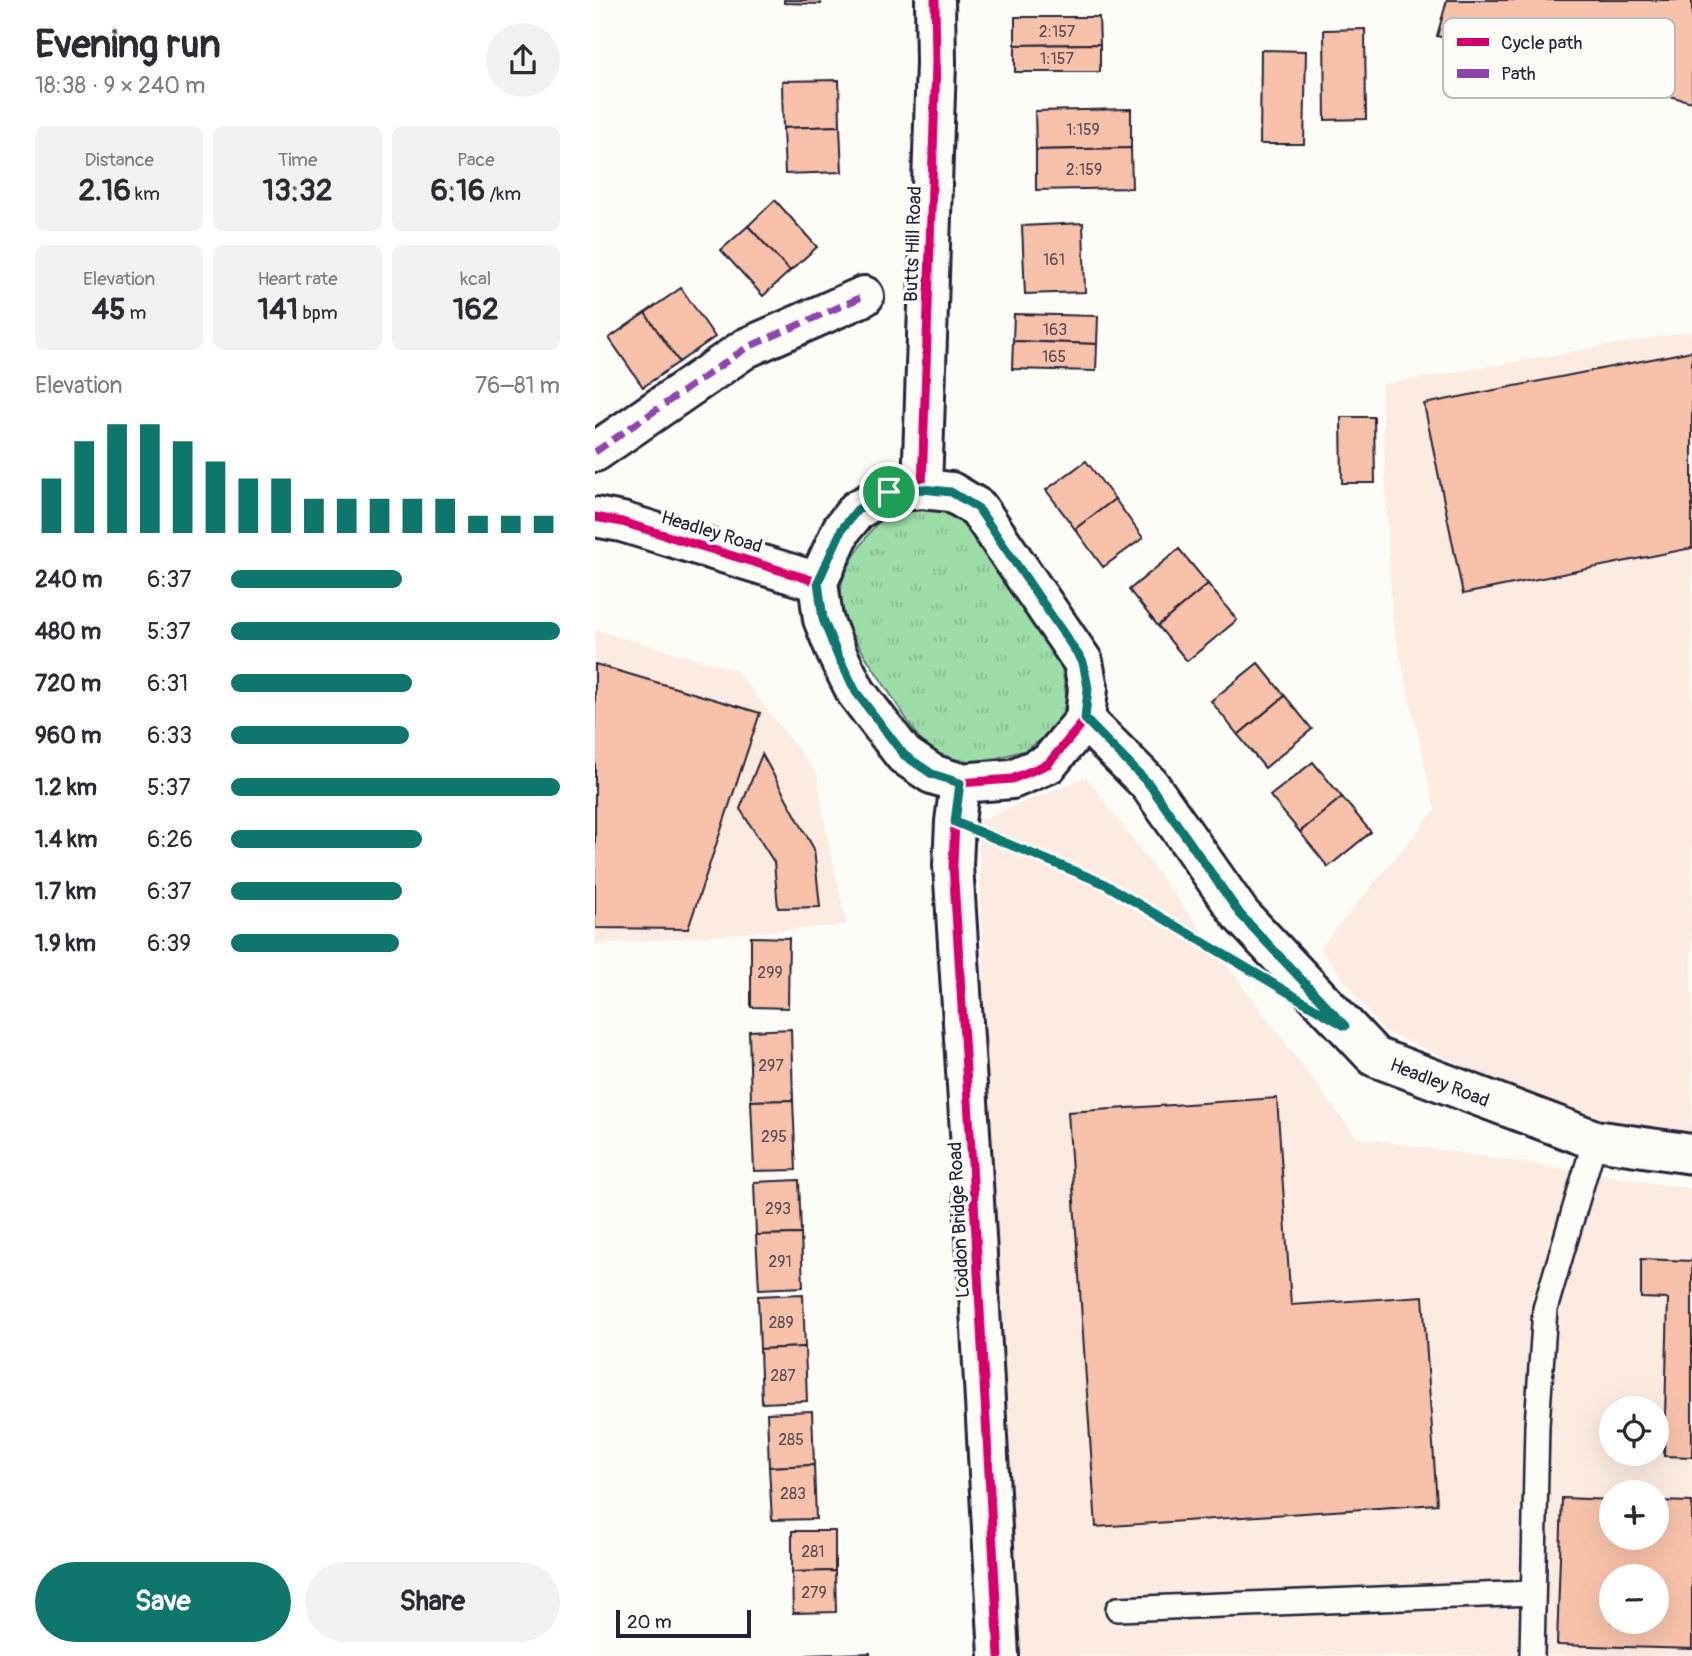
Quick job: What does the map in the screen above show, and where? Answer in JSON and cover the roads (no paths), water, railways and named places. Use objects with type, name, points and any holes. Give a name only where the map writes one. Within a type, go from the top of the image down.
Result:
[{"type":"street","name":"Butts Hill Road","points":[[922,489],[935,0]]},
{"type":"street","points":[[595,452],[746,348],[864,296]]},
{"type":"street","points":[[922,489],[951,492],[978,508],[1083,662],[1088,688],[1085,719],[1048,764],[1012,779],[960,783],[932,774],[904,755],[856,692],[823,619],[818,582],[842,529],[857,510],[889,492],[922,489]]},
{"type":"street","name":"Headley Road","points":[[595,517],[622,522],[818,582]]},
{"type":"street","name":"Headley Road","points":[[1085,719],[1149,784],[1240,914],[1375,1057],[1594,1140],[1692,1154]]},
{"type":"street","name":"Loddon Bridge Road","points":[[960,783],[953,865],[999,1656]]},
{"type":"lane","points":[[1532,1656],[1537,1425],[1545,1309],[1594,1140]]},
{"type":"lane","points":[[1118,1609],[1534,1593]]}]
